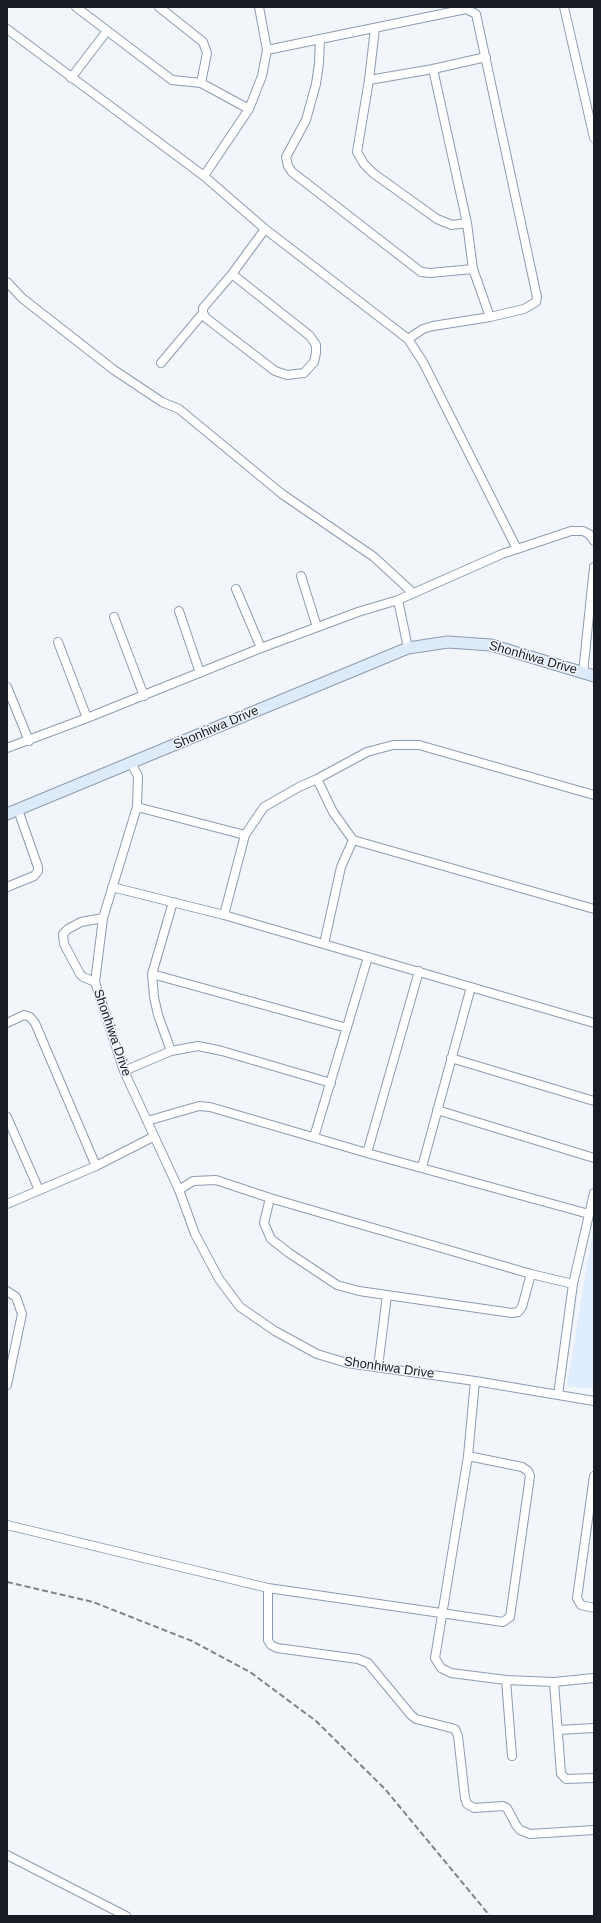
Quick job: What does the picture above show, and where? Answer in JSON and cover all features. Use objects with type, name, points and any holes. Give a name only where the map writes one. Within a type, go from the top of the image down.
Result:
[{"type":"street","points":[[76,7],[172,80],[201,82],[249,109]]},
{"type":"street","points":[[159,7],[203,42],[207,53],[201,82]]},
{"type":"street","points":[[204,176],[249,109],[262,76],[267,50],[259,7]]},
{"type":"street","points":[[564,7],[594,138]]},
{"type":"street","points":[[267,50],[466,10],[476,14],[537,297],[536,302],[524,309],[490,317],[433,326],[423,329],[408,339]]},
{"type":"street","points":[[375,28],[369,80],[356,152],[364,164],[373,173],[437,219],[452,225],[467,223]]},
{"type":"street","points":[[7,29],[204,176],[265,229],[408,339],[423,362],[517,549]]},
{"type":"street","points":[[71,78],[107,31]]},
{"type":"street","points":[[320,39],[316,84],[306,120],[286,157],[288,166],[292,172],[421,272],[430,274],[473,269]]},
{"type":"street","points":[[369,80],[486,58]]},
{"type":"street","points":[[433,69],[467,223],[473,269],[490,317]]},
{"type":"street","points":[[161,363],[203,313],[203,308],[232,274],[265,229]]},
{"type":"street","points":[[203,313],[206,318],[275,371],[286,375],[304,373],[314,362],[316,345],[310,336],[232,274]]},
{"type":"street","points":[[7,282],[22,298],[114,370],[162,402],[179,409],[282,494],[374,556],[413,593]]},
{"type":"street","points":[[7,748],[144,696],[261,648],[317,627],[398,600],[517,549],[577,530],[591,533],[594,541]]},
{"type":"street","points":[[583,673],[594,567]]},
{"type":"street","points":[[300,576],[317,627]]},
{"type":"street","points":[[236,589],[261,648]]},
{"type":"street","points":[[398,600],[408,648]]},
{"type":"street","points":[[178,610],[200,673]]},
{"type":"street","points":[[114,617],[144,696]]},
{"type":"street","points":[[58,642],[86,718]]},
{"type":"street","name":"Shonhiwa Drive","points":[[594,676],[491,645],[448,642],[408,648],[131,763],[138,776],[137,807],[103,918],[95,982],[124,1071],[153,1137],[179,1190],[195,1234],[219,1279],[240,1307],[275,1331],[318,1354],[346,1363],[475,1381],[594,1401]]},
{"type":"street","points":[[7,687],[29,740]]},
{"type":"street","points":[[224,915],[245,834],[264,807],[299,786],[317,779],[367,752],[393,745],[419,745],[594,795]]},
{"type":"street","points":[[7,814],[131,763]]},
{"type":"street","points":[[317,779],[333,812],[353,840],[594,909]]},
{"type":"street","points":[[137,807],[245,834]]},
{"type":"street","points":[[7,887],[34,876],[38,871],[38,867],[18,810]]},
{"type":"street","points":[[324,944],[341,867],[353,840]]},
{"type":"street","points":[[112,887],[224,915],[594,1023]]},
{"type":"street","points":[[171,1051],[158,1015],[154,997],[152,974],[173,902]]},
{"type":"street","points":[[95,982],[83,977],[80,974],[64,944],[63,934],[68,929],[81,922],[103,918]]},
{"type":"street","points":[[314,1137],[368,957]]},
{"type":"street","points":[[366,1153],[419,971]]},
{"type":"street","points":[[152,974],[347,1028]]},
{"type":"street","points":[[422,1167],[471,987]]},
{"type":"street","points":[[7,1022],[24,1015],[30,1017],[35,1023],[96,1166]]},
{"type":"street","points":[[124,1071],[171,1051],[198,1046],[222,1051],[331,1083]]},
{"type":"street","points":[[451,1058],[594,1101]]},
{"type":"street","points":[[147,1121],[199,1106],[210,1107],[366,1153],[422,1167],[589,1214]]},
{"type":"street","points":[[437,1110],[594,1158]]},
{"type":"street","points":[[7,1117],[39,1190]]},
{"type":"street","points":[[7,1204],[96,1166],[153,1137]]},
{"type":"street","points":[[179,1190],[194,1181],[216,1180],[270,1198],[531,1274],[573,1284]]},
{"type":"street","points":[[558,1395],[573,1284],[594,1193]]},
{"type":"street","points":[[270,1198],[264,1222],[272,1239],[337,1285],[359,1291],[512,1313],[518,1312],[522,1307],[531,1274]]},
{"type":"street","points":[[7,1291],[16,1297],[22,1314],[7,1384]]},
{"type":"street","points":[[378,1367],[387,1295]]},
{"type":"street","points":[[475,1381],[468,1456],[435,1658],[441,1668],[451,1673],[506,1680],[554,1682],[594,1678]]},
{"type":"street","points":[[7,1525],[268,1588],[503,1622],[510,1617],[530,1476],[528,1471],[522,1467],[468,1456]]},
{"type":"street","points":[[594,1476],[577,1598],[581,1605],[594,1608]]},
{"type":"street","points":[[268,1588],[268,1640],[271,1645],[277,1648],[358,1659],[368,1663],[416,1719],[455,1729],[458,1736],[467,1804],[474,1808],[503,1806],[507,1808],[520,1830],[530,1834],[594,1830]]},
{"type":"street","points":[[506,1680],[512,1756]]},
{"type":"street","points":[[554,1682],[562,1777],[566,1779],[594,1778]]},
{"type":"street","points":[[558,1730],[594,1728]]},
{"type":"street","points":[[7,1855],[126,1916]]},
{"type":"shaded area","points":[[594,1224],[594,1389],[567,1386]]},
{"type":"railway","points":[[7,1582],[93,1602],[192,1641],[250,1672],[316,1721],[385,1789],[490,1916]]}]
